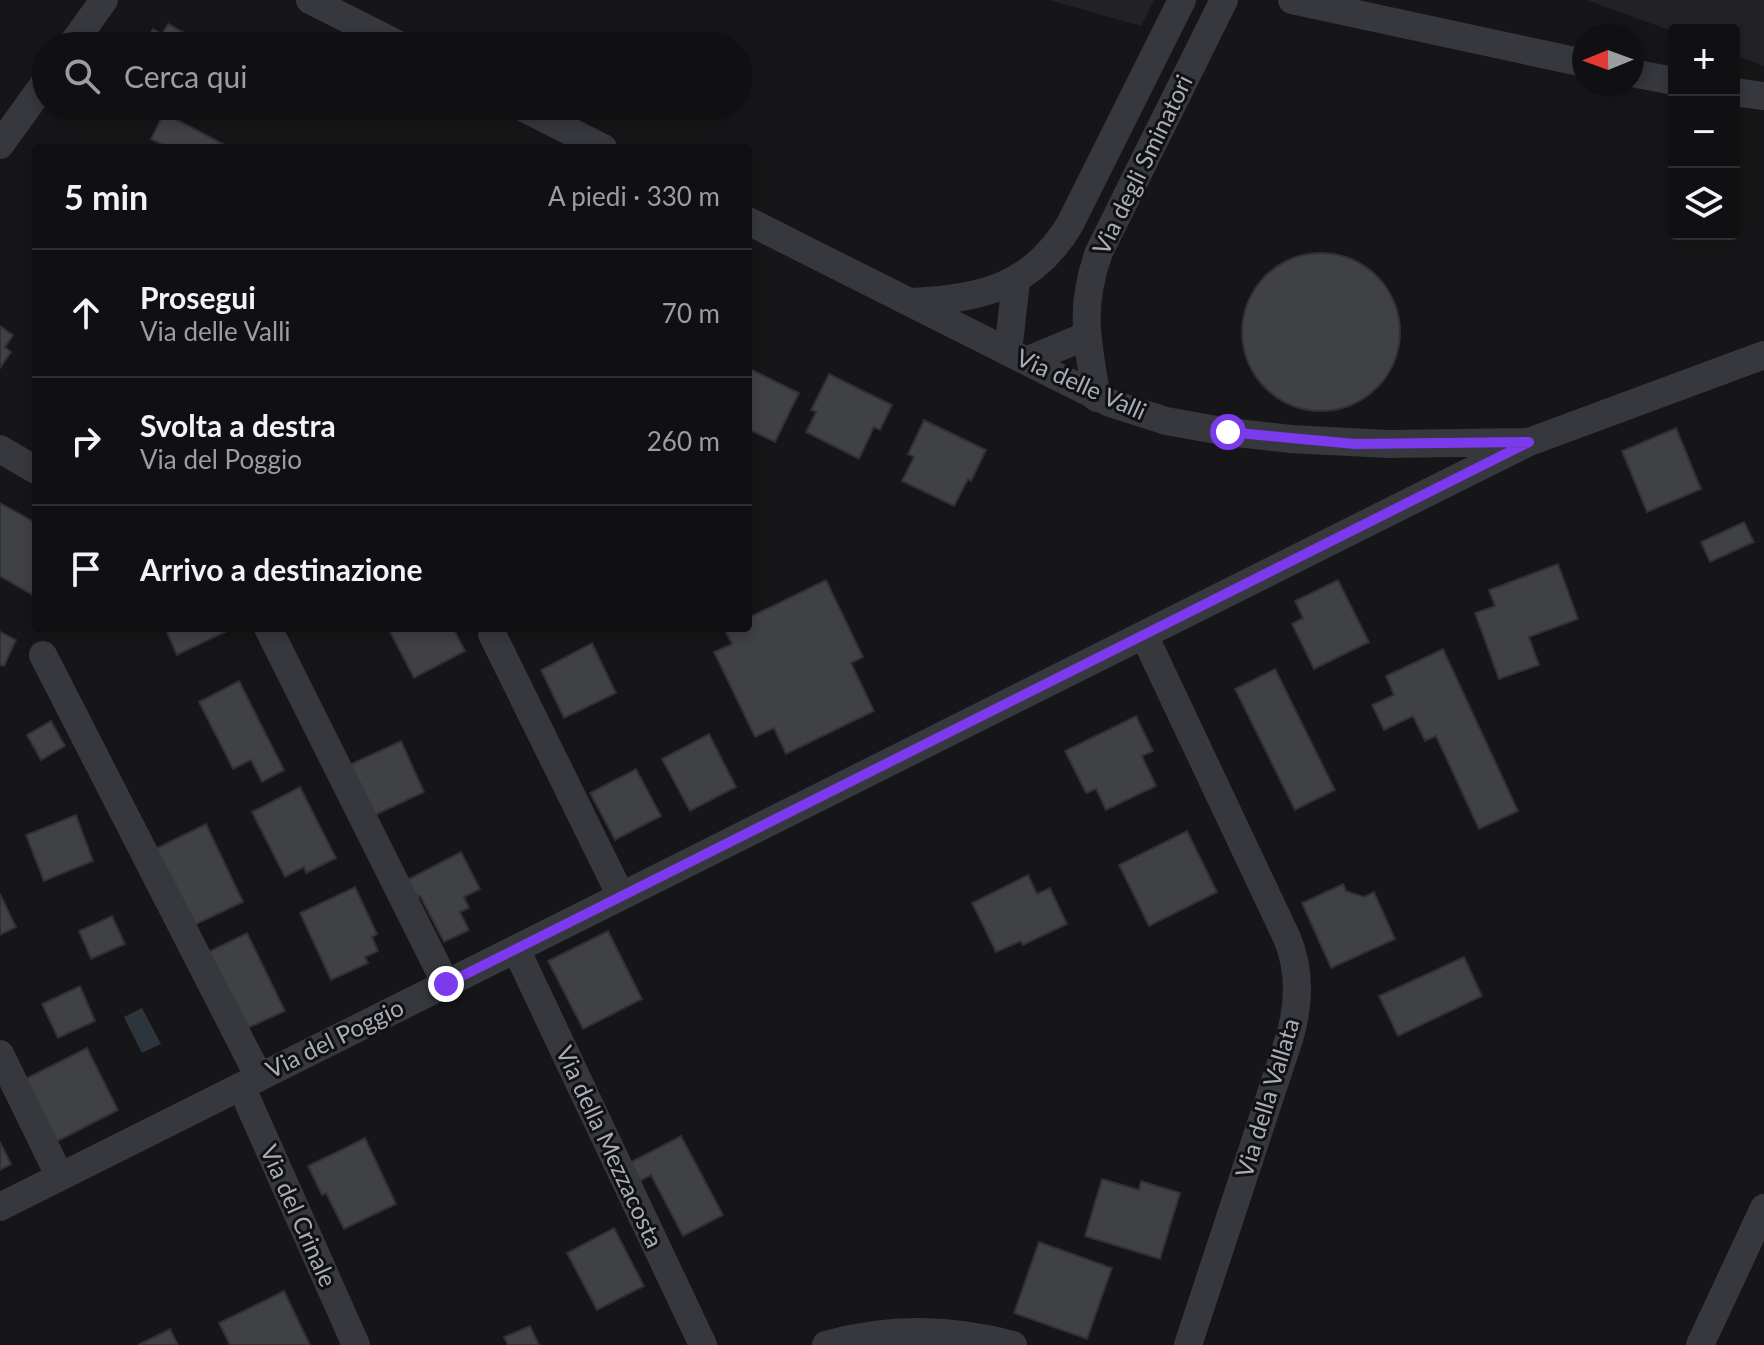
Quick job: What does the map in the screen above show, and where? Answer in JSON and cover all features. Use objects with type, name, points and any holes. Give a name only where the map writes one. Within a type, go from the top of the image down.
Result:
[{"type":"street","points":[[81,32],[104,0]]},
{"type":"street","points":[[310,0],[373,32]]},
{"type":"street","name":"Via degli Sminatori","points":[[909,302],[966,298],[1016,281],[1047,257],[1070,224],[1182,0]]},
{"type":"street","name":"Via degli Sminatori","points":[[1097,398],[1086,336],[1085,304],[1099,252],[1224,0]]},
{"type":"street","points":[[1292,0],[1572,60]]},
{"type":"street","points":[[1644,75],[1668,80]]},
{"type":"street","points":[[1740,93],[1764,96]]},
{"type":"street","points":[[0,145],[32,100]]},
{"type":"street","points":[[548,120],[595,144]]},
{"type":"street","name":"Via delle Valli","points":[[752,223],[1097,398],[1145,416],[1228,432],[1388,444],[1529,442],[1764,355]]},
{"type":"street","points":[[1016,281],[1017,357],[1086,336]]},
{"type":"street","name":"Via del Poggio","points":[[0,1207],[1529,442]]},
{"type":"street","points":[[0,449],[32,468]]},
{"type":"street","points":[[270,632],[446,984]]},
{"type":"street","points":[[492,634],[621,896]]},
{"type":"street","name":"Via della Vallata","points":[[1144,635],[1287,938],[1295,965],[1297,987],[1290,1036],[1188,1345]]},
{"type":"street","name":"Via del Crinale","points":[[43,655],[250,1082],[356,1345]]},
{"type":"street","name":"Via della Mezzacosta","points":[[516,949],[703,1345]]},
{"type":"street","points":[[0,1054],[60,1177]]},
{"type":"street","points":[[1700,1345],[1764,1208]]},
{"type":"street","points":[[826,1345],[920,1330],[975,1335],[1013,1345]]},
{"type":"shaded area","points":[[1049,0],[1154,0],[1141,26]]},
{"type":"shaded area","points":[[1587,0],[1764,0],[1764,66],[1740,57],[1740,24],[1668,24],[1668,30]]},
{"type":"shaded area","points":[[142,1008],[161,1044],[142,1053],[124,1017]]},
{"type":"building","points":[[168,24],[183,32],[163,32]]},
{"type":"building","points":[[160,120],[177,120],[223,144],[161,144],[151,139]]},
{"type":"building","points":[[1321,253],[1351,259],[1377,276],[1394,302],[1400,332],[1394,362],[1377,388],[1351,405],[1321,411],[1291,405],[1265,388],[1248,362],[1242,332],[1248,302],[1265,276],[1291,259]]},
{"type":"building","points":[[0,326],[13,335],[5,347],[11,352],[0,368]]},
{"type":"building","points":[[752,370],[799,393],[775,442],[752,431]]},
{"type":"building","points":[[829,374],[892,405],[880,430],[874,427],[859,459],[806,432],[816,412],[811,410]]},
{"type":"building","points":[[924,420],[986,450],[954,506],[902,481],[914,457],[908,454]]},
{"type":"building","points":[[1676,428],[1701,489],[1647,512],[1622,451]]},
{"type":"building","points":[[0,503],[32,521],[32,595],[0,576]]},
{"type":"building","points":[[1744,522],[1754,542],[1710,562],[1701,542]]},
{"type":"building","points":[[1558,564],[1578,619],[1529,637],[1539,665],[1499,679],[1475,613],[1495,606],[1489,590]]},
{"type":"building","points":[[826,580],[863,657],[851,663],[874,711],[786,754],[774,728],[755,737],[714,652],[732,644],[726,632],[752,632],[752,616]]},
{"type":"building","points":[[1338,580],[1369,642],[1314,669],[1292,624],[1303,618],[1295,601]]},
{"type":"building","points":[[0,632],[16,640],[4,666],[0,665]]},
{"type":"building","points":[[167,632],[225,632],[177,655]]},
{"type":"building","points":[[390,632],[455,632],[465,651],[414,678]]},
{"type":"building","points":[[592,643],[616,693],[564,718],[541,670]]},
{"type":"building","points":[[1443,649],[1518,811],[1479,829],[1436,736],[1425,741],[1413,716],[1384,730],[1372,705],[1394,695],[1386,676]]},
{"type":"building","points":[[1275,669],[1335,790],[1295,810],[1235,689]]},
{"type":"building","points":[[239,681],[284,770],[262,782],[251,760],[233,769],[199,702]]},
{"type":"building","points":[[1136,716],[1153,751],[1142,756],[1156,786],[1106,810],[1096,789],[1086,793],[1065,751]]},
{"type":"building","points":[[51,721],[65,746],[41,760],[27,735]]},
{"type":"building","points":[[709,734],[736,787],[690,811],[662,759]]},
{"type":"building","points":[[401,741],[424,792],[371,817],[347,766]]},
{"type":"building","points":[[636,769],[661,816],[615,840],[590,793]]},
{"type":"building","points":[[300,787],[336,858],[306,873],[304,867],[285,877],[252,812]]},
{"type":"building","points":[[76,815],[93,861],[44,881],[26,835]]},
{"type":"building","points":[[206,824],[243,902],[192,926],[155,849]]},
{"type":"building","points":[[1187,831],[1217,892],[1149,926],[1119,865]]},
{"type":"building","points":[[461,852],[480,889],[464,897],[469,908],[460,912],[469,930],[444,942],[420,896],[414,899],[405,881]]},
{"type":"building","points":[[1028,875],[1037,894],[1050,888],[1067,924],[1023,945],[1021,941],[996,952],[972,903]]},
{"type":"building","points":[[1343,884],[1346,891],[1364,897],[1374,892],[1395,939],[1331,968],[1302,903]]},
{"type":"building","points":[[355,887],[377,934],[372,937],[378,951],[365,957],[368,963],[331,980],[300,913]]},
{"type":"building","points":[[0,894],[16,927],[0,935]]},
{"type":"building","points":[[112,916],[125,944],[91,959],[79,931]]},
{"type":"building","points":[[608,931],[642,999],[583,1029],[548,961]]},
{"type":"building","points":[[247,933],[285,1011],[241,1031],[204,954]]},
{"type":"building","points":[[1464,957],[1482,996],[1398,1036],[1379,996]]},
{"type":"building","points":[[80,986],[95,1021],[58,1038],[42,1004]]},
{"type":"building","points":[[87,1048],[118,1110],[54,1143],[23,1080]]},
{"type":"building","points":[[681,1136],[723,1215],[683,1236],[651,1175],[640,1181],[631,1162]]},
{"type":"building","points":[[365,1138],[396,1204],[344,1229],[308,1166]]},
{"type":"building","points":[[0,1142],[11,1164],[0,1170]]},
{"type":"building","points":[[1102,1179],[1139,1190],[1141,1181],[1180,1193],[1160,1259],[1085,1236]]},
{"type":"building","points":[[614,1228],[644,1286],[597,1310],[567,1253]]},
{"type":"building","points":[[1039,1242],[1112,1268],[1087,1339],[1014,1313]]},
{"type":"building","points":[[284,1291],[310,1345],[230,1345],[219,1323]]},
{"type":"building","points":[[530,1326],[539,1345],[508,1345],[504,1337]]},
{"type":"building","points":[[170,1329],[178,1345],[138,1345]]},
{"type":"route","points":[[446,984],[1529,442],[1355,444],[1228,432]]}]
